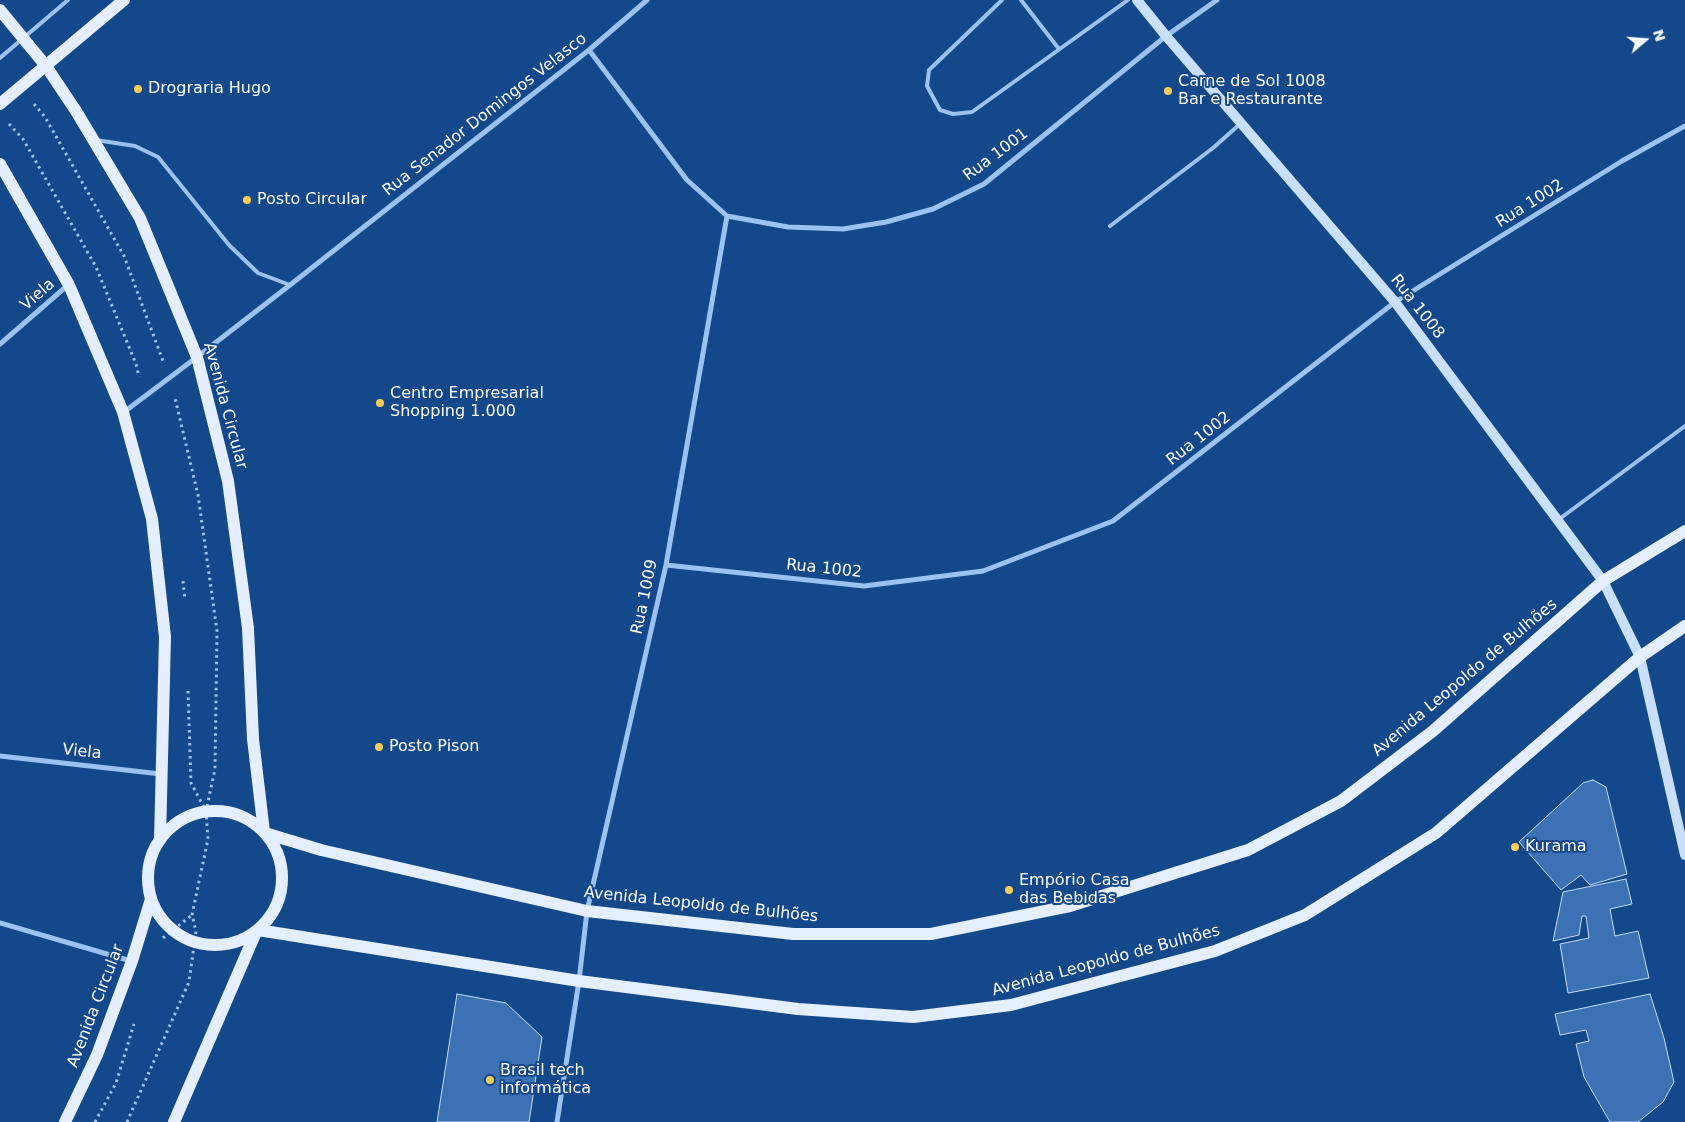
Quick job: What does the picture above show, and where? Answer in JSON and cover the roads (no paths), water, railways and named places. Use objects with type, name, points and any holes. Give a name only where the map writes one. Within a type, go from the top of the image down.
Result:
[{"type":"main road","points":[[0,104],[124,0]]},
{"type":"main road","name":"Avenida Circular","points":[[0,10],[46,66],[140,218],[198,358],[228,481],[248,628],[253,739],[265,833]]},
{"type":"main road","points":[[0,164],[69,284],[123,412],[152,518],[165,637],[160,840]]},
{"type":"main road","name":"Avenida Leopoldo de Bulhões","points":[[265,833],[321,850],[587,911],[793,934],[931,934],[1070,906],[1248,850],[1341,801],[1433,731],[1604,581],[1685,531]]},
{"type":"main road","name":"Avenida Leopoldo de Bulhões","points":[[257,931],[579,981],[798,1009],[913,1017],[1012,1005],[1216,951],[1305,915],[1436,833],[1640,657],[1685,626]]},
{"type":"main road","points":[[174,1122],[257,931],[272,914],[280,894],[282,873],[277,852],[265,833],[252,821],[238,814],[206,811],[188,816],[172,826],[160,840],[151,858],[148,878],[151,898],[160,916],[173,930],[194,942],[216,945],[237,942],[257,931]]},
{"type":"main road","name":"Avenida Circular","points":[[65,1122],[97,1055],[132,961],[151,898]]},
{"type":"street","name":"Rua Senador Domingos Velasco","points":[[123,412],[198,358],[589,50],[647,0]]},
{"type":"street","name":"Rua 1008","points":[[1137,0],[1395,302],[1604,581],[1640,657],[1685,854]]},
{"type":"street","name":"Rua 1001","points":[[727,216],[788,227],[843,229],[886,222],[933,208],[984,184],[1166,36],[1217,0]]},
{"type":"street","points":[[589,50],[687,180],[727,216]]},
{"type":"street","name":"Rua 1002","points":[[666,565],[864,586],[982,571],[1113,521],[1395,302],[1622,161],[1685,126]]},
{"type":"street","name":"Rua 1009","points":[[557,1122],[579,981],[587,911],[666,565],[727,216]]},
{"type":"street","name":"Viela","points":[[0,344],[69,284]]},
{"type":"street","name":"Viela","points":[[0,756],[162,774]]},
{"type":"street","points":[[0,923],[132,961]]},
{"type":"lane","points":[[0,58],[68,0]]},
{"type":"lane","points":[[1002,0],[929,70],[928,86],[940,110],[954,114],[972,112],[1128,0]]},
{"type":"lane","points":[[1021,0],[1059,49]]},
{"type":"lane","points":[[1110,226],[1213,148],[1241,123]]},
{"type":"lane","points":[[93,140],[135,146],[158,157],[229,245],[258,273],[290,285]]},
{"type":"lane","points":[[1558,520],[1685,426]]},
{"type":"place","name":"Drograria Hugo","points":[[138,89]]},
{"type":"place","name":"Carne de Sol 1008 Bar e Restaurante","points":[[1168,91]]},
{"type":"place","name":"Posto Circular","points":[[247,200]]},
{"type":"place","name":"Centro Empresarial Shopping 1.000","points":[[380,403]]},
{"type":"place","name":"Posto Pison","points":[[379,747]]},
{"type":"place","name":"Kurama","points":[[1515,847]]},
{"type":"place","name":"Empório Casa das Bebidas","points":[[1009,890]]},
{"type":"place","name":"Brasil tech informática","points":[[490,1080]]}]
